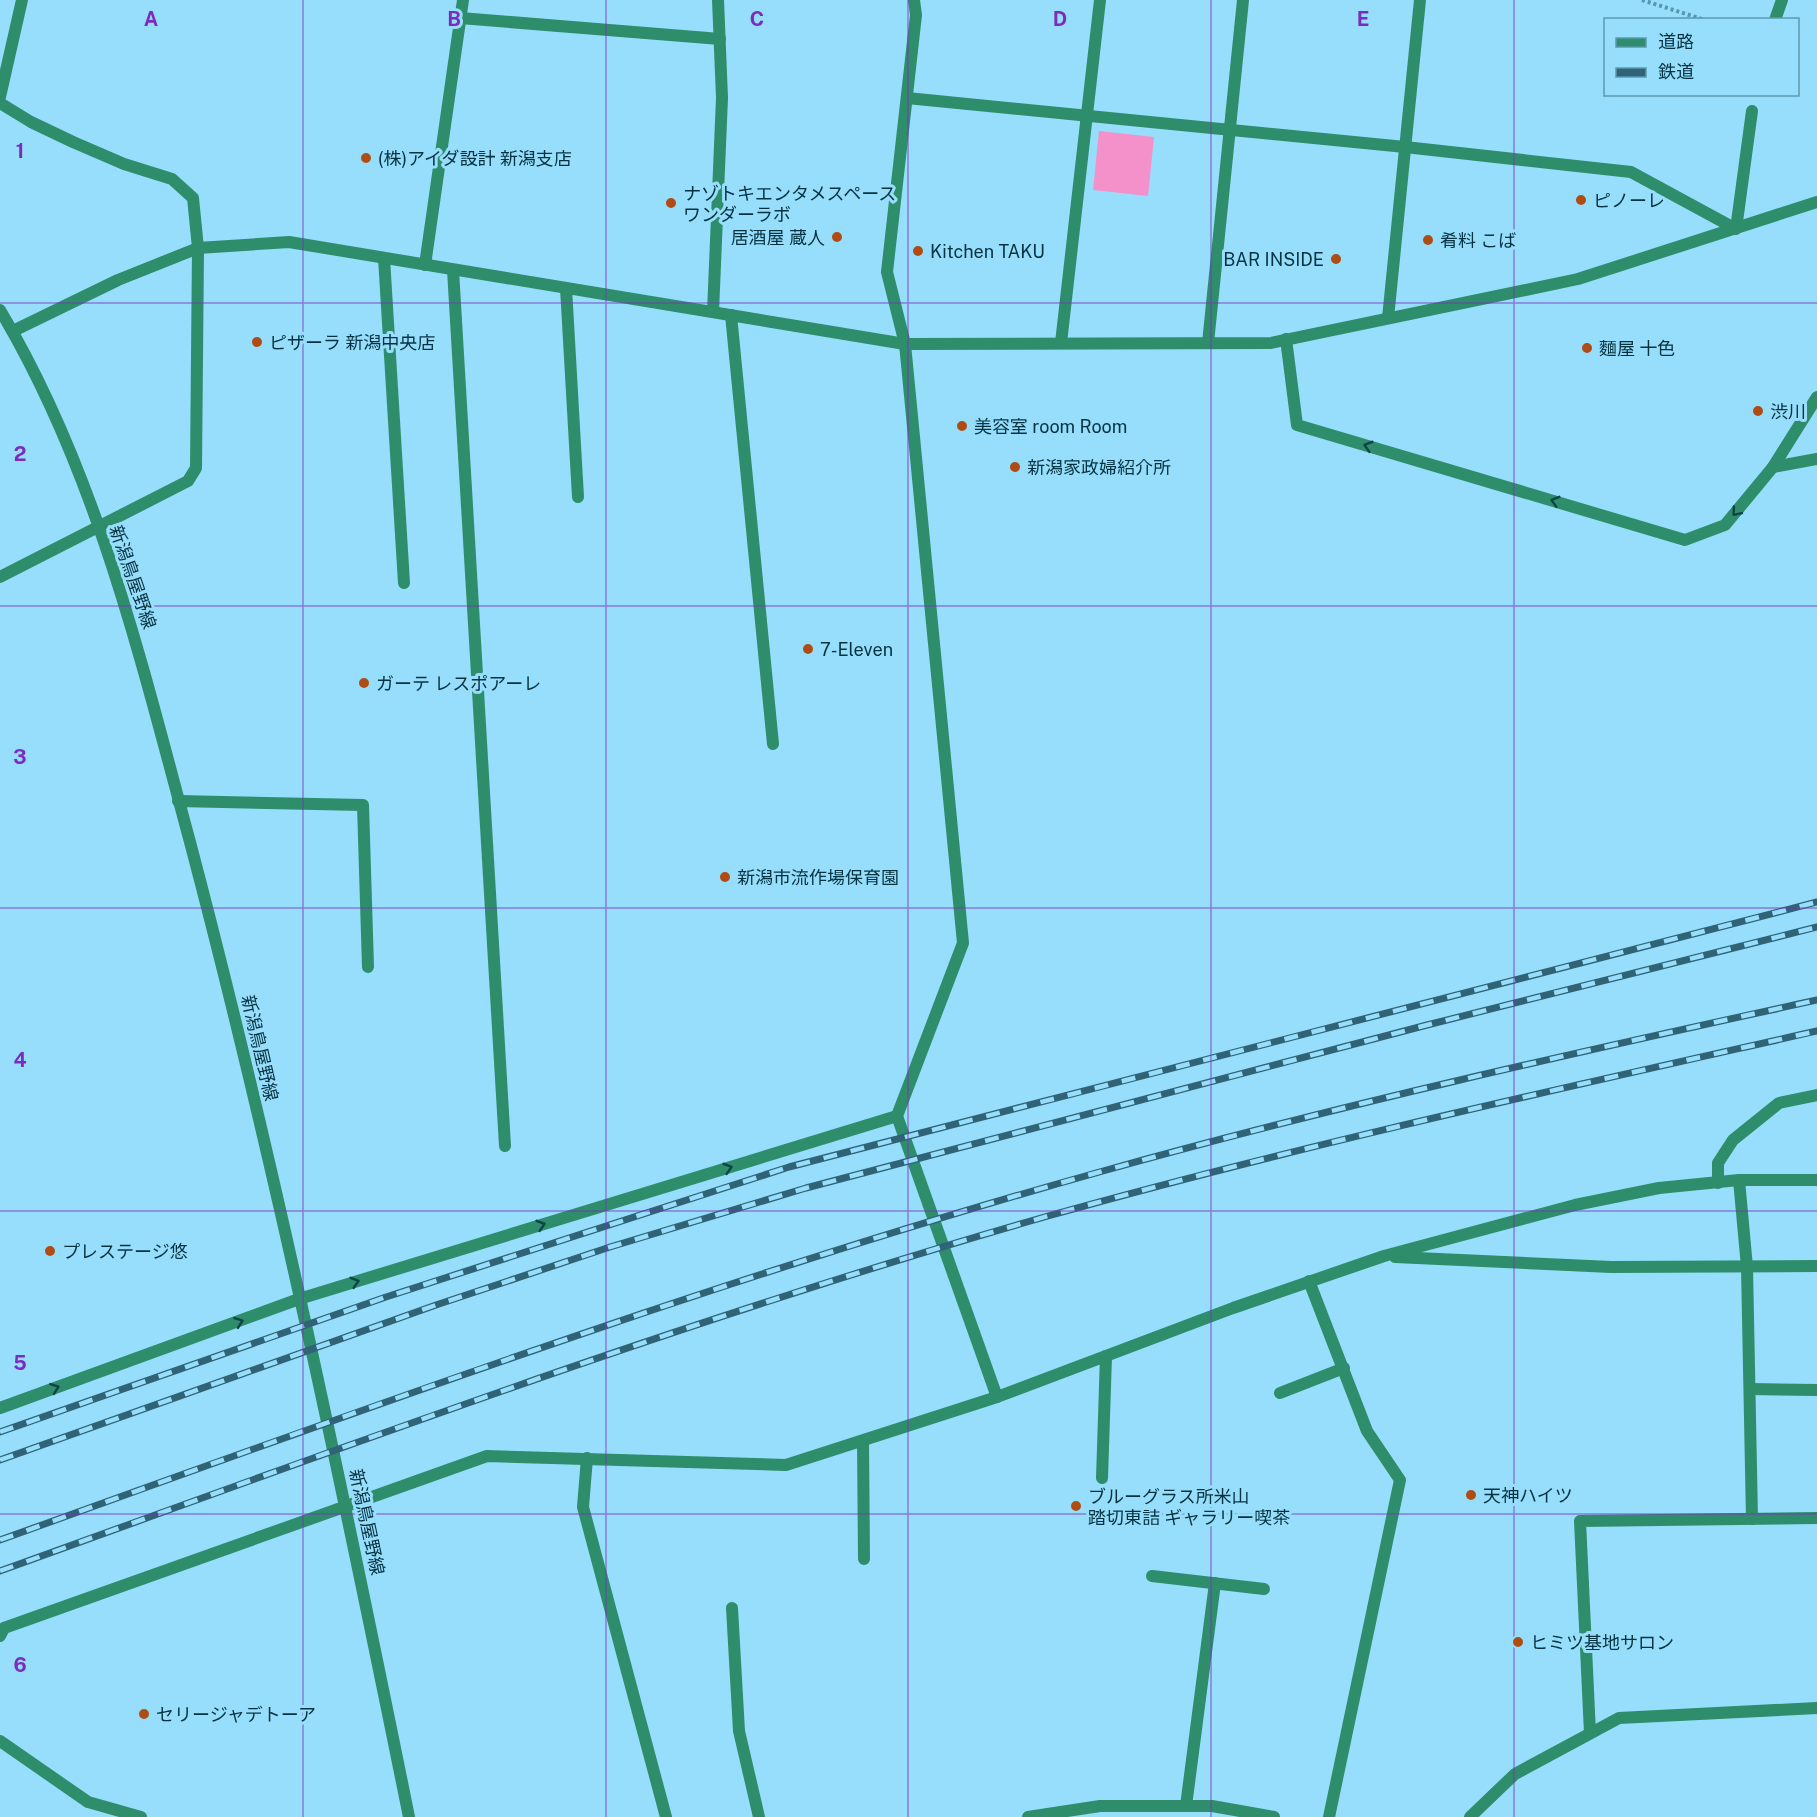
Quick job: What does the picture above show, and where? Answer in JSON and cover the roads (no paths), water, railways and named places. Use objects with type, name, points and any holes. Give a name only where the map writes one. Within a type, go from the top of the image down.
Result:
[{"type":"street","points":[[0,97],[22,0]]},
{"type":"street","points":[[425,265],[463,0]]},
{"type":"street","points":[[713,312],[722,98],[718,0]]},
{"type":"street","points":[[914,0],[916,15],[887,272],[905,344],[963,943],[897,1116],[997,1397]]},
{"type":"street","points":[[1061,344],[1100,0]]},
{"type":"street","points":[[1208,343],[1243,0]]},
{"type":"street","points":[[1388,318],[1420,0]]},
{"type":"street","points":[[1776,18],[1782,0]]},
{"type":"street","points":[[460,18],[720,39]]},
{"type":"street","points":[[907,98],[1405,147],[1631,172],[1736,229]]},
{"type":"street","points":[[0,103],[31,122],[73,142],[124,164],[172,179],[193,198],[198,248],[196,468],[189,481],[0,577]]},
{"type":"street","points":[[1736,229],[1752,111]]},
{"type":"street","points":[[13,331],[118,279],[198,248],[289,242],[905,344],[1271,343],[1578,279],[1817,202]]},
{"type":"street","points":[[384,258],[404,583]]},
{"type":"street","points":[[453,270],[505,1146]]},
{"type":"street","points":[[566,288],[578,497]]},
{"type":"street","name":"新潟鳥屋野線","points":[[0,310],[66,436],[131,622],[225,975],[346,1507],[409,1817]]},
{"type":"street","points":[[731,315],[773,744]]},
{"type":"street","points":[[1286,339],[1297,425],[1684,540],[1725,525],[1773,467],[1817,397]]},
{"type":"street","points":[[1773,467],[1817,459]]},
{"type":"street","points":[[178,801],[363,805],[368,967]]},
{"type":"street","points":[[1718,1183],[1718,1163],[1733,1140],[1779,1103],[1817,1095]]},
{"type":"street","points":[[0,1408],[299,1299],[897,1116]]},
{"type":"street","points":[[1738,1180],[1747,1267],[1752,1519]]},
{"type":"street","points":[[0,1636],[4,1628],[487,1456],[786,1465],[997,1397],[1310,1281],[1384,1256],[1575,1205],[1659,1188],[1738,1180],[1817,1180]]},
{"type":"street","points":[[1384,1256],[1611,1267],[1817,1266]]},
{"type":"street","points":[[1310,1281],[1367,1431],[1401,1480],[1329,1817]]},
{"type":"street","points":[[1102,1478],[1106,1356]]},
{"type":"street","points":[[1280,1393],[1344,1368]]},
{"type":"street","points":[[1750,1389],[1817,1390]]},
{"type":"street","points":[[863,1440],[864,1559]]},
{"type":"street","points":[[587,1458],[582,1507],[666,1817]]},
{"type":"street","points":[[1590,1733],[1580,1521],[1817,1518]]},
{"type":"street","points":[[1152,1576],[1264,1588]]},
{"type":"street","points":[[1186,1806],[1215,1583]]},
{"type":"street","points":[[732,1608],[739,1731],[759,1817]]},
{"type":"street","points":[[1470,1817],[1515,1774],[1619,1718],[1817,1708]]},
{"type":"street","points":[[0,1741],[88,1802],[141,1817]]},
{"type":"street","points":[[1028,1817],[1100,1806],[1212,1806],[1274,1817]]},
{"type":"railway","points":[[0,1432],[386,1297],[789,1167],[1817,902]]},
{"type":"railway","points":[[0,1460],[436,1305],[610,1247],[806,1188],[1427,1025],[1817,927]]},
{"type":"railway","points":[[0,1540],[548,1345],[963,1211],[1192,1147],[1370,1102],[1817,1000]]},
{"type":"railway","points":[[0,1571],[521,1384],[783,1296],[915,1255],[1048,1216],[1239,1165],[1817,1031]]},
{"type":"place","name":"(株)アイダ設計 新潟支店","points":[[366,158]]},
{"type":"place","name":"ピノーレ","points":[[1581,200]]},
{"type":"place","name":"ナゾトキエンタメスペース ワンダーラボ","points":[[671,203]]},
{"type":"place","name":"居酒屋 蔵人","points":[[837,237]]},
{"type":"place","name":"肴料 こば","points":[[1428,240]]},
{"type":"place","name":"Kitchen TAKU","points":[[918,251]]},
{"type":"place","name":"BAR INSIDE","points":[[1336,259]]},
{"type":"place","name":"ピザーラ 新潟中央店","points":[[257,342]]},
{"type":"place","name":"麵屋 十色","points":[[1587,348]]},
{"type":"place","name":"渋川","points":[[1758,411]]},
{"type":"place","name":"美容室 room Room","points":[[962,426]]},
{"type":"place","name":"新潟家政婦紹介所","points":[[1015,467]]},
{"type":"place","name":"7-Eleven","points":[[808,649]]},
{"type":"place","name":"ガーテ レスポアーレ","points":[[364,683]]},
{"type":"place","name":"新潟市流作場保育園","points":[[725,877]]},
{"type":"place","name":"プレステージ悠","points":[[50,1251]]},
{"type":"place","name":"天神ハイツ","points":[[1471,1495]]},
{"type":"place","name":"ブルーグラス所米山 踏切東詰 ギャラリー喫茶","points":[[1076,1506]]},
{"type":"place","name":"ヒミツ基地サロン","points":[[1518,1642]]},
{"type":"place","name":"セリージャデトーア","points":[[144,1714]]}]
